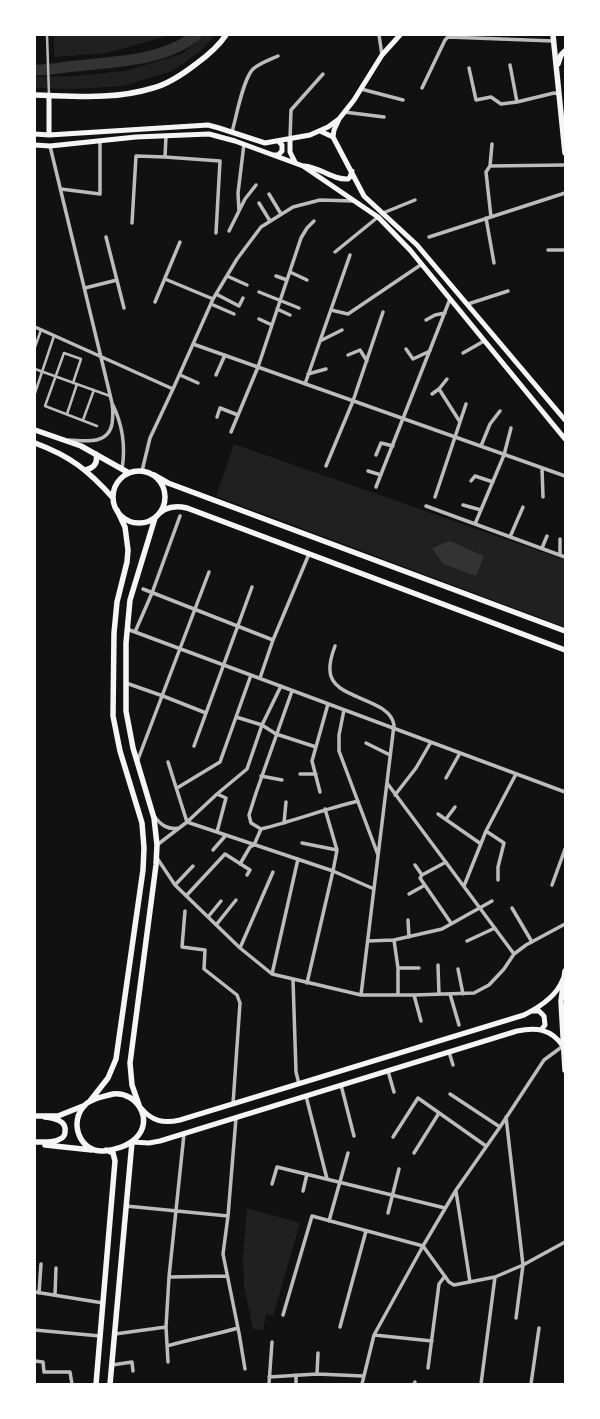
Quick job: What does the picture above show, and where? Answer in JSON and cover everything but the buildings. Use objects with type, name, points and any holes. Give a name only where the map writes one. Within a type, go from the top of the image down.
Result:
[{"type":"main road","points":[[35,95],[93,97],[123,94],[154,88],[186,72],[222,42],[226,35]]},
{"type":"main road","points":[[333,137],[334,130],[339,119],[382,55],[400,35]]},
{"type":"main road","points":[[553,38],[565,153]]},
{"type":"main road","points":[[557,68],[560,58],[565,51]]},
{"type":"main road","points":[[49,95],[49,135]]},
{"type":"main road","points":[[35,134],[49,135],[208,126],[232,132],[265,144],[320,131],[339,119]]},
{"type":"main road","points":[[320,131],[333,137],[352,170],[364,196],[411,239],[451,284],[565,420]]},
{"type":"main road","points":[[35,145],[50,146],[166,136],[209,134],[244,144],[304,166],[378,217],[422,264],[565,439]]},
{"type":"main road","points":[[290,139],[290,152],[295,162]]},
{"type":"main road","points":[[273,155],[282,151],[282,145],[278,141]]},
{"type":"main road","points":[[304,166],[311,166],[334,177],[345,180],[350,177],[352,170]]},
{"type":"main road","points":[[356,201],[364,196]]},
{"type":"main road","points":[[557,411],[565,425]]},
{"type":"main road","points":[[35,430],[81,446],[129,473]]},
{"type":"main road","points":[[35,443],[66,457],[94,477],[113,498],[117,510],[126,527],[128,550],[127,562],[117,602],[114,633],[113,716],[120,751],[142,823],[144,857],[116,1059],[108,1078],[79,1114],[77,1121],[77,1129],[84,1143],[91,1148],[98,1150]]},
{"type":"main road","points":[[85,470],[93,467],[97,458],[96,454]]},
{"type":"main road","points":[[113,498],[116,484],[122,478],[129,473],[142,471],[168,483],[565,631]]},
{"type":"main road","points":[[110,1384],[132,1142],[142,1129],[144,1120],[132,1085],[130,1063],[157,845],[154,816],[131,743],[126,715],[126,683],[130,600],[155,518],[162,507],[164,494],[162,485],[154,476]]},
{"type":"main road","points":[[117,510],[122,516],[134,522],[147,521],[170,507],[178,506],[187,508],[565,650]]},
{"type":"main road","points":[[564,974],[561,1000],[565,1070]]},
{"type":"main road","points":[[35,1116],[63,1115],[88,1103],[117,1094],[129,1096],[152,1119],[171,1122],[524,1015],[556,992],[564,974]]},
{"type":"main road","points":[[561,1000],[565,1008]]},
{"type":"main road","points":[[530,1012],[539,1011],[544,1016],[546,1022],[541,1030]]},
{"type":"main road","points":[[35,1143],[106,1150],[132,1142],[154,1142],[236,1118],[517,1030],[541,1030],[555,1036],[563,1046]]},
{"type":"main road","points":[[35,1143],[56,1141],[64,1135],[65,1129],[62,1123],[56,1119],[45,1116]]},
{"type":"main road","points":[[96,1384],[115,1161],[113,1153],[106,1150]]},
{"type":"street","points":[[47,35],[49,95]]},
{"type":"street","points":[[379,35],[382,55]]},
{"type":"street","points":[[422,88],[448,36],[553,38]]},
{"type":"street","points":[[232,132],[243,89],[252,70],[263,62],[278,56]]},
{"type":"street","points":[[510,65],[517,102]]},
{"type":"street","points":[[469,68],[476,100],[491,97],[501,104],[517,102],[554,93],[559,94]]},
{"type":"street","points":[[290,139],[291,110],[323,74]]},
{"type":"street","points":[[360,89],[404,100]]},
{"type":"street","points":[[344,112],[384,117]]},
{"type":"street","points":[[165,157],[166,136]]},
{"type":"street","points":[[61,189],[100,194],[100,141]]},
{"type":"street","points":[[239,211],[238,193],[244,144]]},
{"type":"street","points":[[491,217],[486,172],[490,166],[492,144]]},
{"type":"street","points":[[50,146],[111,396],[113,422],[110,430],[102,438],[92,442],[62,439]]},
{"type":"street","points":[[132,223],[136,156],[220,161],[216,233]]},
{"type":"street","points":[[490,166],[565,164]]},
{"type":"street","points":[[229,231],[245,199],[256,185]]},
{"type":"street","points":[[428,237],[565,193]]},
{"type":"street","points":[[269,194],[281,214]]},
{"type":"street","points":[[142,471],[150,438],[174,389],[213,299],[237,259],[261,227],[293,207],[320,200],[356,201]]},
{"type":"street","points":[[383,213],[415,200]]},
{"type":"street","points":[[259,203],[270,221]]},
{"type":"street","points":[[335,252],[378,217]]},
{"type":"street","points":[[486,218],[494,263]]},
{"type":"street","points":[[231,432],[258,367],[301,238],[307,228],[314,221]]},
{"type":"street","points":[[106,237],[124,308]]},
{"type":"street","points":[[155,302],[180,242]]},
{"type":"street","points":[[548,250],[565,250]]},
{"type":"street","points":[[305,384],[350,255]]},
{"type":"street","points":[[331,310],[348,314],[422,264]]},
{"type":"street","points":[[290,272],[307,280]]},
{"type":"street","points":[[227,276],[247,285]]},
{"type":"street","points":[[276,276],[287,280]]},
{"type":"street","points":[[165,279],[213,299]]},
{"type":"street","points":[[85,288],[117,280]]},
{"type":"street","points":[[468,304],[508,291]]},
{"type":"street","points":[[259,292],[299,308]]},
{"type":"street","points":[[216,294],[239,306],[243,298]]},
{"type":"street","points":[[376,487],[450,299]]},
{"type":"street","points":[[211,304],[234,314]]},
{"type":"street","points":[[277,309],[290,315]]},
{"type":"street","points":[[326,466],[353,401],[384,312]]},
{"type":"street","points":[[426,320],[435,314],[445,313]]},
{"type":"street","points":[[259,319],[272,325]]},
{"type":"street","points":[[35,327],[101,355],[174,389]]},
{"type":"street","points":[[35,347],[41,329]]},
{"type":"street","points":[[320,341],[342,330]]},
{"type":"street","points":[[35,393],[54,335]]},
{"type":"street","points":[[463,353],[484,341]]},
{"type":"street","points":[[193,344],[565,476]]},
{"type":"street","points":[[406,349],[413,359],[430,351]]},
{"type":"street","points":[[348,355],[360,350],[366,362]]},
{"type":"street","points":[[73,383],[81,360],[64,352],[45,406],[96,426]]},
{"type":"street","points":[[216,376],[225,355]]},
{"type":"street","points":[[35,369],[111,396]]},
{"type":"street","points":[[308,374],[326,369]]},
{"type":"street","points":[[180,375],[198,384]]},
{"type":"street","points":[[432,394],[439,389],[447,379]]},
{"type":"street","points":[[67,414],[78,384]]},
{"type":"street","points":[[439,389],[460,422]]},
{"type":"street","points":[[83,420],[94,390]]},
{"type":"street","points":[[112,403],[119,416],[123,429],[124,443],[122,469]]},
{"type":"street","points":[[435,497],[466,404]]},
{"type":"street","points":[[217,417],[220,408],[238,415]]},
{"type":"street","points":[[481,446],[490,424],[500,411]]},
{"type":"street","points":[[475,524],[504,455],[511,428]]},
{"type":"street","points":[[376,454],[380,443],[393,446]]},
{"type":"street","points":[[542,468],[543,497]]},
{"type":"street","points":[[368,471],[381,475]]},
{"type":"street","points":[[471,482],[475,476],[493,482]]},
{"type":"street","points":[[463,505],[481,510]]},
{"type":"street","points":[[426,506],[565,557]]},
{"type":"street","points":[[510,537],[523,507]]},
{"type":"street","points":[[135,632],[152,592],[180,516]]},
{"type":"street","points":[[542,548],[547,536]]},
{"type":"street","points":[[560,539],[560,555]]},
{"type":"street","points":[[260,678],[273,640],[309,554]]},
{"type":"street","points":[[137,763],[209,572]]},
{"type":"street","points":[[194,746],[252,587]]},
{"type":"street","points":[[143,589],[273,640]]},
{"type":"street","points":[[128,629],[565,792]]},
{"type":"street","points":[[335,646],[330,670],[334,680],[339,686],[352,694],[380,707],[387,712],[391,716],[394,728],[361,995]]},
{"type":"street","points":[[177,788],[220,762],[251,675]]},
{"type":"street","points":[[126,683],[206,713]]},
{"type":"street","points":[[157,845],[187,822],[247,769],[262,725],[281,686]]},
{"type":"street","points":[[292,690],[261,776],[249,815],[251,823],[261,829],[325,809],[358,801]]},
{"type":"street","points":[[320,792],[312,761],[328,704]]},
{"type":"street","points":[[344,710],[339,736],[339,751],[378,856]]},
{"type":"street","points":[[236,717],[262,725],[276,734],[316,747]]},
{"type":"street","points":[[395,795],[416,768],[431,742]]},
{"type":"street","points":[[366,743],[390,754]]},
{"type":"street","points":[[446,778],[460,753]]},
{"type":"street","points":[[168,762],[187,822]]},
{"type":"street","points":[[300,774],[316,774]]},
{"type":"street","points":[[464,886],[486,832],[516,774]]},
{"type":"street","points":[[261,776],[282,780]]},
{"type":"street","points":[[387,783],[514,954]]},
{"type":"street","points":[[217,794],[226,798],[217,832]]},
{"type":"street","points":[[284,823],[286,802]]},
{"type":"street","points":[[446,819],[455,807]]},
{"type":"street","points":[[307,983],[334,871],[337,850],[325,809]]},
{"type":"street","points":[[438,814],[481,844]]},
{"type":"street","points":[[154,816],[166,827],[171,829],[180,827]]},
{"type":"street","points":[[187,822],[334,871],[374,889]]},
{"type":"street","points":[[240,864],[250,847],[254,845],[261,829]]},
{"type":"street","points":[[486,832],[504,843],[498,867],[498,880]]},
{"type":"street","points":[[213,850],[226,835]]},
{"type":"street","points":[[302,843],[337,850]]},
{"type":"street","points":[[552,885],[565,849]]},
{"type":"street","points":[[186,896],[226,854],[250,870],[247,875]]},
{"type":"street","points":[[156,857],[175,885],[240,948],[272,974],[361,995],[474,993],[489,985],[504,969],[514,954],[532,942],[565,924]]},
{"type":"street","points":[[272,974],[298,859]]},
{"type":"street","points":[[422,875],[446,862]]},
{"type":"street","points":[[415,865],[422,875],[420,878],[451,923]]},
{"type":"street","points":[[175,885],[193,866]]},
{"type":"street","points":[[240,948],[274,872]]},
{"type":"street","points":[[410,894],[425,885]]},
{"type":"street","points":[[216,925],[236,900]]},
{"type":"street","points":[[208,917],[221,901]]},
{"type":"street","points":[[368,941],[394,940],[442,929],[492,901]]},
{"type":"street","points":[[512,908],[532,942]]},
{"type":"street","points":[[185,911],[182,947],[206,950],[204,969],[237,995],[240,1003],[233,1104]]},
{"type":"street","points":[[408,920],[409,937]]},
{"type":"street","points":[[467,941],[495,928]]},
{"type":"street","points":[[394,940],[398,968],[398,995]]},
{"type":"street","points":[[438,965],[439,994]]},
{"type":"street","points":[[398,968],[419,968]]},
{"type":"street","points":[[458,969],[463,994]]},
{"type":"street","points":[[293,980],[296,1072],[299,1084]]},
{"type":"street","points":[[450,994],[460,1025]]},
{"type":"street","points":[[414,995],[421,1020]]},
{"type":"street","points":[[362,1384],[374,1335],[422,1246],[456,1190],[544,1060],[563,1046]]},
{"type":"street","points":[[449,1052],[453,1065]]},
{"type":"street","points":[[388,1071],[394,1092]]},
{"type":"street","points":[[341,1085],[354,1136]]},
{"type":"street","points":[[450,1094],[500,1127]]},
{"type":"street","points":[[306,1096],[327,1179]]},
{"type":"street","points":[[393,1136],[418,1098],[486,1146]]},
{"type":"street","points":[[414,1153],[439,1113]]},
{"type":"street","points":[[506,1117],[523,1265],[516,1318]]},
{"type":"street","points":[[236,1118],[228,1216],[223,1254],[239,1331],[245,1369]]},
{"type":"street","points":[[168,1362],[166,1327],[169,1277],[184,1134]]},
{"type":"street","points":[[329,1220],[348,1153]]},
{"type":"street","points":[[272,1184],[277,1167],[445,1208]]},
{"type":"street","points":[[388,1213],[399,1169]]},
{"type":"street","points":[[303,1191],[307,1174]]},
{"type":"street","points":[[456,1190],[470,1282]]},
{"type":"street","points":[[126,1206],[228,1216]]},
{"type":"street","points":[[283,1315],[312,1216],[422,1246],[444,1276],[454,1285],[494,1277],[523,1265],[565,1242]]},
{"type":"street","points":[[340,1327],[366,1231]]},
{"type":"street","points":[[41,1264],[37,1292],[103,1304]]},
{"type":"street","points":[[55,1296],[56,1268]]},
{"type":"street","points":[[169,1277],[227,1276]]},
{"type":"street","points":[[428,1368],[440,1284],[444,1276]]},
{"type":"street","points":[[481,1384],[494,1277]]},
{"type":"street","points":[[115,1334],[166,1327]]},
{"type":"street","points":[[531,1384],[539,1328]]},
{"type":"street","points":[[35,1330],[100,1336]]},
{"type":"street","points":[[167,1346],[191,1339],[239,1331]]},
{"type":"street","points":[[374,1335],[432,1341]]},
{"type":"street","points":[[269,1384],[272,1342]]},
{"type":"street","points":[[317,1374],[318,1353]]},
{"type":"street","points":[[35,1361],[43,1362],[44,1372],[70,1372],[72,1384]]},
{"type":"street","points":[[112,1365],[132,1362],[133,1371]]},
{"type":"street","points":[[269,1377],[317,1374],[364,1376]]},
{"type":"street","points":[[296,1375],[296,1384]]},
{"type":"shaded area","points":[[54,35],[167,35],[107,53],[54,57]]},
{"type":"shaded area","points":[[204,35],[215,35],[202,50],[172,71],[123,86],[76,89],[35,88],[35,77],[75,76],[125,71],[182,54]]},
{"type":"shaded area","points":[[234,444],[565,560],[565,627],[216,496]]},
{"type":"shaded area","points":[[450,541],[484,556],[476,576],[443,564],[432,548]]},
{"type":"shaded area","points":[[247,1208],[300,1223],[273,1316],[266,1314],[263,1330],[253,1329],[244,1286],[243,1256]]},
{"type":"waterway","points":[[35,70],[138,59],[169,50],[183,44],[196,35]]}]
